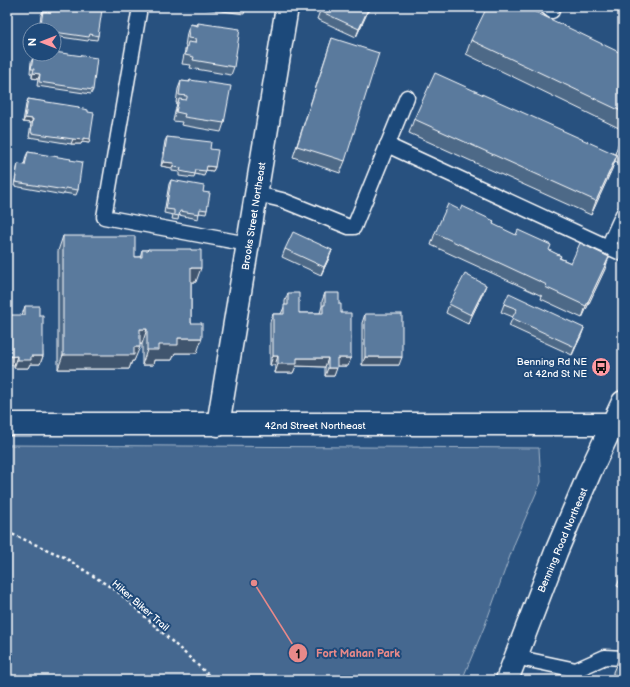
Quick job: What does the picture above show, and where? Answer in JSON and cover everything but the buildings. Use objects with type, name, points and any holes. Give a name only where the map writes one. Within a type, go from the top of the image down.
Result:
[{"type":"street","name":"Brooks Street Northeast","points":[[218,425],[287,7]]},
{"type":"street","name":"Benning Road Northeast","points":[[507,680],[556,552],[617,424],[623,402]]},
{"type":"street","name":"42nd Street Northeast","points":[[7,424],[617,424]]},
{"type":"lane","points":[[140,7],[104,217],[248,244]]},
{"type":"lane","points":[[257,194],[282,200],[349,227],[354,227],[407,97]]},
{"type":"lane","points":[[387,145],[623,254]]},
{"type":"lane","points":[[608,247],[623,214]]},
{"type":"lane","points":[[515,657],[577,675],[605,657],[623,658]]},
{"type":"path","name":"Hiker Biker Trail","points":[[7,532],[64,557],[118,592],[214,680]]},
{"type":"shaded area","points":[[7,445],[539,448],[541,482],[515,542],[485,625],[462,680],[7,680]]},
{"type":"place","name":"Benning Rd NE at 42nd St NE","points":[[601,367]]},
{"type":"place","name":"Fort Mahan Park","points":[[254,583]]}]
